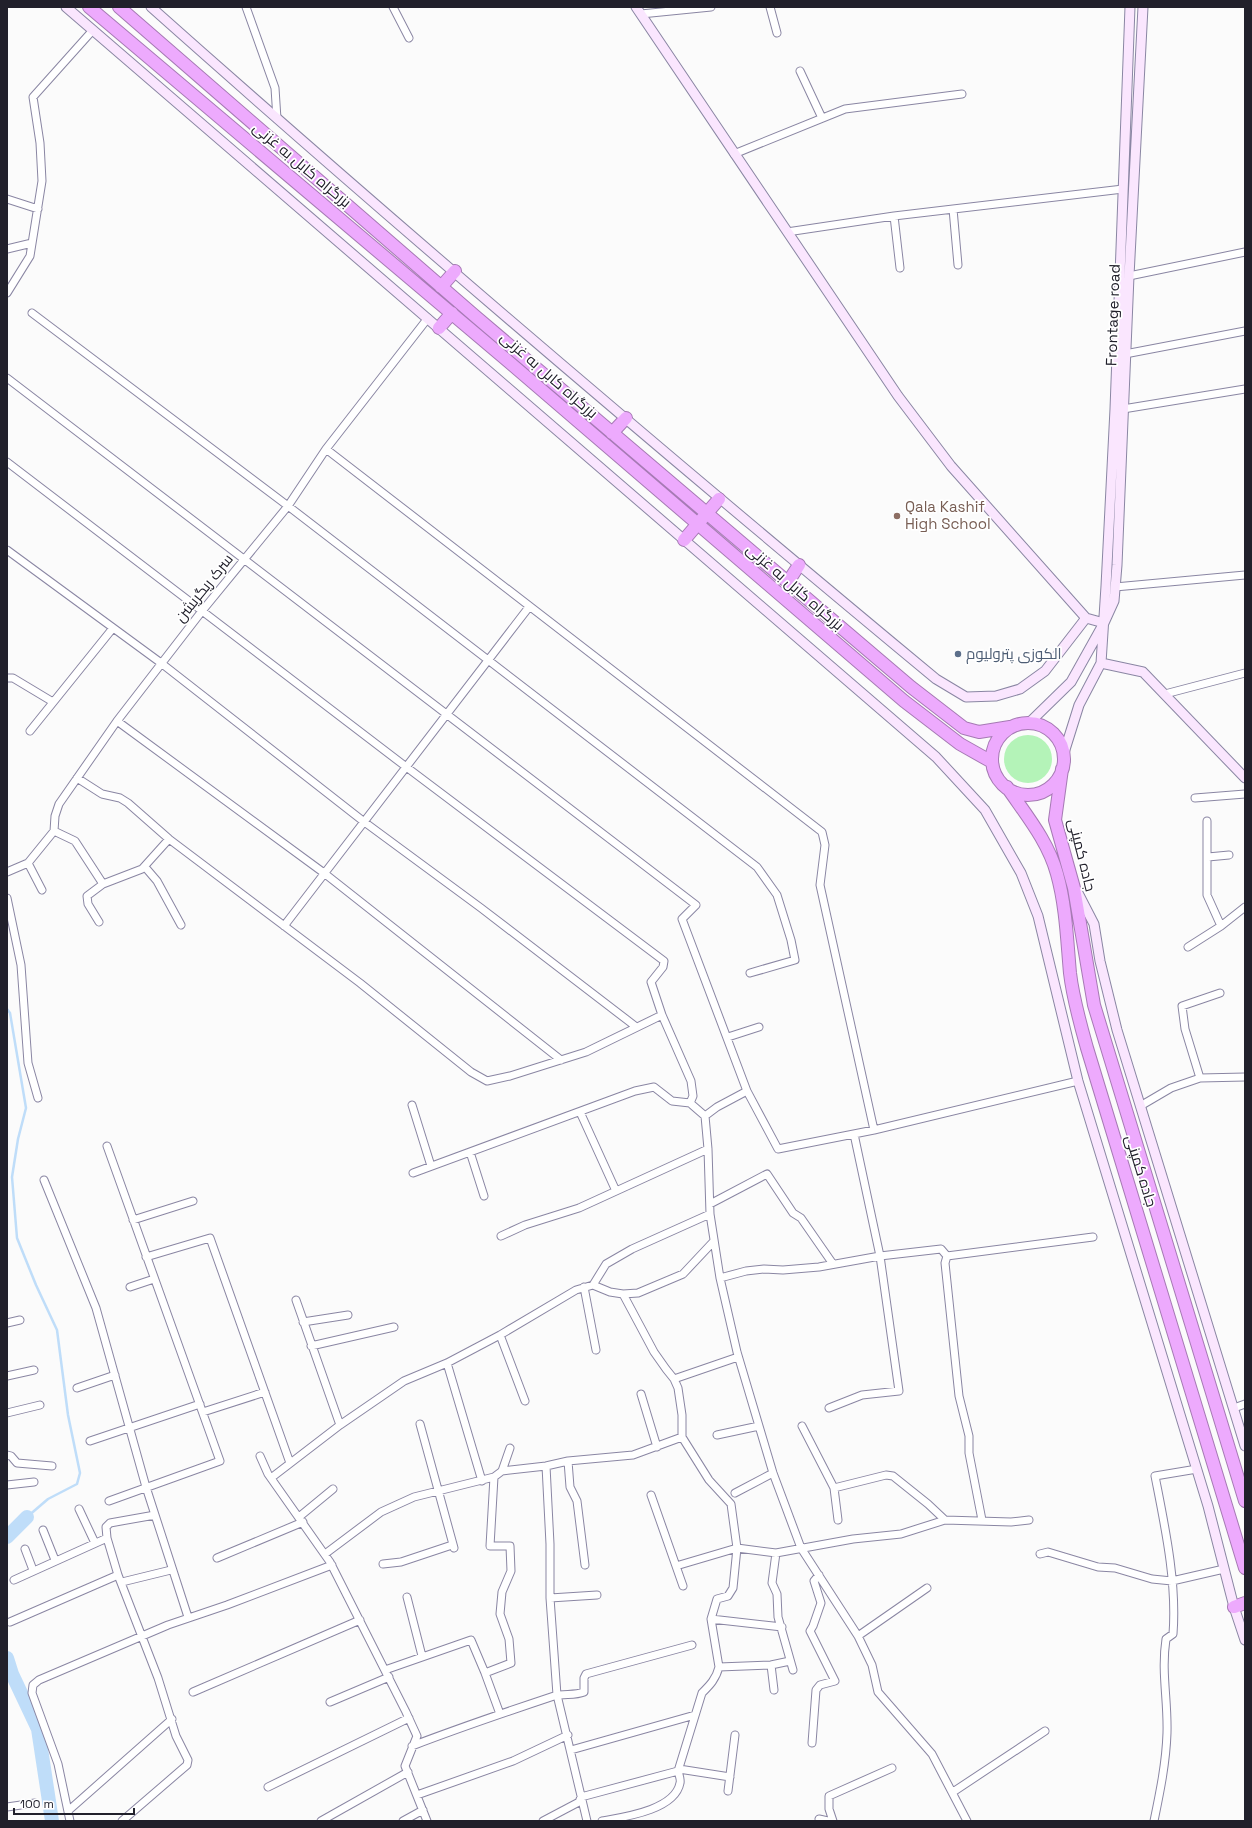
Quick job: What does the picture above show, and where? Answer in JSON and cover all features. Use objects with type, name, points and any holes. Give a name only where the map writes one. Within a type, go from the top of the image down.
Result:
[{"type":"highway","name":"بزرگراه کابل به غزنی","points":[[89,7],[452,313],[904,701],[960,744],[992,762]]},
{"type":"highway","name":"بزرگراه کابل به غزنی","points":[[119,7],[441,287],[911,687],[964,728],[979,732],[1010,727]]},
{"type":"highway","points":[[441,287],[455,271]]},
{"type":"highway","points":[[439,328],[452,313]]},
{"type":"highway","points":[[467,326],[475,316]]},
{"type":"highway","points":[[612,433],[626,418]]},
{"type":"highway","points":[[684,540],[719,499]]},
{"type":"highway","points":[[788,582],[799,565]]},
{"type":"highway","points":[[1029,723],[1044,727],[1050,731],[1059,742],[1063,756],[1062,769],[1054,783],[1039,792],[1022,794],[1007,788],[997,776],[992,762],[996,742],[1010,727],[1029,723]]},
{"type":"highway","name":"جاده کمپنی","points":[[1062,769],[1055,820],[1074,888],[1098,1020],[1245,1501]]},
{"type":"highway","name":"جاده کمپنی","points":[[1007,788],[1041,835],[1057,873],[1065,914],[1074,995],[1087,1048],[1245,1568]]},
{"type":"street","points":[[66,7],[936,757],[985,810],[1022,873],[1038,916],[1078,1081],[1197,1469],[1224,1569],[1239,1605],[1245,1640]]},
{"type":"street","points":[[151,7],[277,119],[719,499],[936,679],[966,697],[996,696],[1020,689],[1045,671],[1086,618]]},
{"type":"street","points":[[246,7],[275,88],[277,119]]},
{"type":"street","points":[[393,7],[409,38]]},
{"type":"street","points":[[639,11],[711,7]]},
{"type":"street","points":[[770,7],[778,33]]},
{"type":"street","points":[[1063,756],[1079,705],[1101,663],[1104,623],[1130,7]]},
{"type":"street","name":"Frontage road","points":[[1029,723],[1071,682],[1104,623],[1114,601],[1143,7]]},
{"type":"street","points":[[639,11],[898,396],[951,466],[1086,618],[1104,623]]},
{"type":"street","points":[[7,293],[30,256],[42,180],[40,143],[33,97],[92,30]]},
{"type":"street","points":[[800,71],[822,118]]},
{"type":"street","points":[[734,154],[845,108],[962,94]]},
{"type":"street","points":[[787,232],[894,216],[1123,189]]},
{"type":"street","points":[[7,199],[38,209]]},
{"type":"street","points":[[953,209],[958,265]]},
{"type":"street","points":[[894,216],[900,268]]},
{"type":"street","points":[[7,249],[32,243]]},
{"type":"street","points":[[1129,276],[1245,252]]},
{"type":"street","points":[[32,313],[288,506],[757,867],[777,895],[791,940],[795,960],[750,973]]},
{"type":"street","name":"سرک ریگریشن","points":[[54,831],[55,816],[59,804],[117,721],[161,663],[288,506],[326,449],[428,318]]},
{"type":"street","points":[[1125,354],[1245,331]]},
{"type":"street","points":[[7,378],[696,905],[682,919],[728,1037],[747,1091],[778,1149],[874,1130],[1078,1081]]},
{"type":"street","points":[[1123,409],[1245,389]]},
{"type":"street","points":[[326,449],[529,608],[822,832],[824,844],[820,885],[874,1130]]},
{"type":"street","points":[[7,462],[202,612],[664,961],[663,967],[651,982],[662,1015],[691,1081],[693,1096],[690,1104]]},
{"type":"street","points":[[7,550],[161,663],[363,821],[481,908],[635,1026]]},
{"type":"street","points":[[1115,587],[1245,575]]},
{"type":"street","points":[[284,926],[405,766],[529,608]]},
{"type":"street","points":[[30,731],[112,628]]},
{"type":"street","points":[[1101,663],[1143,672],[1245,778]]},
{"type":"street","points":[[1165,694],[1245,673]]},
{"type":"street","points":[[7,678],[13,678],[53,702]]},
{"type":"street","points":[[117,721],[324,873],[561,1060]]},
{"type":"street","points":[[77,778],[102,794],[120,798],[128,803],[169,839],[360,983],[471,1072],[487,1081],[510,1076],[586,1052],[635,1026],[662,1015]]},
{"type":"street","points":[[1195,798],[1245,794]]},
{"type":"street","points":[[1207,821],[1208,857],[1206,895],[1222,926]]},
{"type":"street","points":[[7,872],[28,863],[54,831],[75,840],[103,884]]},
{"type":"street","points":[[99,922],[88,904],[87,896],[103,884],[142,870],[169,839]]},
{"type":"street","points":[[1208,857],[1229,855]]},
{"type":"street","points":[[28,863],[42,890]]},
{"type":"street","points":[[145,867],[157,881],[181,925]]},
{"type":"street","points":[[1074,888],[1094,924],[1100,961],[1118,1030],[1245,1444]]},
{"type":"street","points":[[7,898],[21,965],[28,1063],[38,1098]]},
{"type":"street","points":[[1188,947],[1222,926],[1245,907]]},
{"type":"street","points":[[1200,1078],[1185,1029],[1182,1006],[1220,994]]},
{"type":"street","points":[[728,1037],[759,1027]]},
{"type":"street","points":[[1142,1105],[1172,1088],[1200,1078],[1245,1077]]},
{"type":"street","points":[[413,1173],[635,1091],[654,1087],[672,1100],[690,1104],[705,1116],[708,1149],[710,1214],[720,1278],[738,1357],[773,1473],[801,1548],[858,1636],[872,1665],[878,1692],[932,1754],[967,1821]]},
{"type":"street","points":[[705,1116],[717,1107],[747,1091]]},
{"type":"street","points":[[412,1105],[431,1166]]},
{"type":"street","points":[[580,1112],[616,1191]]},
{"type":"street","points":[[829,1408],[862,1395],[900,1391],[880,1256],[854,1134]]},
{"type":"street","points":[[107,1146],[154,1279],[204,1412],[220,1461],[109,1501]]},
{"type":"street","points":[[501,1236],[525,1225],[579,1208],[708,1149]]},
{"type":"street","points":[[470,1152],[484,1196]]},
{"type":"street","points":[[710,1204],[767,1174],[793,1213],[802,1218],[834,1264]]},
{"type":"street","points":[[44,1180],[96,1308],[146,1487],[171,1570],[188,1617]]},
{"type":"street","points":[[133,1220],[192,1201]]},
{"type":"street","points":[[593,1285],[606,1264],[632,1249],[710,1214]]},
{"type":"street","points":[[947,1256],[1093,1237]]},
{"type":"street","points":[[146,1257],[210,1238],[290,1463]]},
{"type":"street","points":[[271,1478],[340,1425],[404,1381],[447,1363],[500,1335],[584,1287],[593,1285],[610,1292],[623,1294],[638,1293],[684,1274],[714,1241]]},
{"type":"street","points":[[720,1278],[746,1271],[764,1269],[783,1270],[941,1249],[947,1256]]},
{"type":"street","points":[[947,1256],[945,1263],[959,1396],[969,1436],[969,1453],[982,1520]]},
{"type":"street","points":[[130,1287],[154,1279]]},
{"type":"street","points":[[584,1287],[596,1350]]},
{"type":"street","points":[[602,1821],[620,1819],[644,1812],[675,1794],[680,1782],[679,1770],[702,1693],[711,1684],[719,1667],[711,1619],[717,1599],[728,1596],[733,1588],[737,1548],[731,1504],[709,1480],[695,1455],[682,1437],[682,1415],[678,1388],[674,1379],[654,1352],[623,1294]]},
{"type":"street","points":[[296,1300],[340,1425]]},
{"type":"street","points":[[303,1322],[348,1314]]},
{"type":"street","points":[[7,1323],[20,1320]]},
{"type":"street","points":[[311,1346],[394,1327]]},
{"type":"street","points":[[500,1335],[525,1401]]},
{"type":"street","points":[[674,1379],[738,1357]]},
{"type":"street","points":[[447,1363],[482,1481]]},
{"type":"street","points":[[7,1376],[34,1370]]},
{"type":"street","points":[[77,1388],[115,1375]]},
{"type":"street","points":[[204,1412],[265,1392]]},
{"type":"street","points":[[641,1394],[656,1447]]},
{"type":"street","points":[[90,1441],[200,1404]]},
{"type":"street","points":[[1234,1408],[1245,1404]]},
{"type":"street","points":[[7,1412],[40,1405]]},
{"type":"street","points":[[383,1564],[401,1562],[453,1547],[420,1424]]},
{"type":"street","points":[[717,1435],[760,1426]]},
{"type":"street","points":[[802,1426],[834,1488],[838,1520]]},
{"type":"street","points":[[325,1554],[381,1512],[414,1497],[482,1481],[494,1477],[502,1471],[546,1466],[568,1461],[632,1455],[682,1437]]},
{"type":"street","points":[[502,1471],[510,1448]]},
{"type":"street","points":[[7,1455],[11,1456],[17,1463],[52,1466]]},
{"type":"street","points":[[260,1456],[271,1478],[332,1565],[409,1718],[417,1736],[405,1766],[427,1821]]},
{"type":"street","points":[[568,1461],[570,1487],[577,1501],[585,1565]]},
{"type":"street","points":[[546,1466],[550,1544],[550,1598],[557,1695],[568,1735],[587,1821]]},
{"type":"street","points":[[1154,1821],[1161,1786],[1167,1733],[1163,1660],[1166,1639],[1173,1634],[1172,1581],[1163,1516],[1155,1476],[1197,1469]]},
{"type":"street","points":[[735,1493],[773,1473]]},
{"type":"street","points":[[834,1488],[886,1475],[893,1476],[928,1504],[945,1520]]},
{"type":"street","points":[[485,1673],[511,1662],[509,1639],[500,1614],[502,1592],[512,1571],[510,1546],[490,1546],[494,1477]]},
{"type":"street","points":[[7,1485],[34,1482]]},
{"type":"street","points":[[217,1558],[301,1520],[333,1489]]},
{"type":"street","points":[[651,1495],[682,1586]]},
{"type":"street","points":[[79,1508],[95,1544]]},
{"type":"street","points":[[122,1821],[187,1764],[187,1758],[176,1736],[172,1719],[143,1636],[118,1575],[107,1538],[106,1527],[110,1523],[155,1515]]},
{"type":"street","points":[[676,1566],[737,1548],[776,1553],[853,1539],[901,1534],[945,1520],[1010,1522],[1029,1520]]},
{"type":"street","points":[[43,1530],[55,1560]]},
{"type":"street","points":[[14,1580],[55,1560],[107,1538]]},
{"type":"street","points":[[25,1549],[33,1570]]},
{"type":"street","points":[[1040,1554],[1048,1552],[1063,1555],[1098,1567],[1115,1568],[1152,1578],[1172,1581],[1224,1569]]},
{"type":"street","points":[[776,1553],[772,1582],[777,1594],[778,1617],[793,1670]]},
{"type":"street","points":[[70,1821],[58,1764],[32,1693],[33,1685],[38,1680],[188,1617],[227,1605],[332,1565]]},
{"type":"street","points":[[122,1582],[171,1570]]},
{"type":"street","points":[[10,1622],[118,1575]]},
{"type":"street","points":[[812,1742],[817,1687],[835,1681],[810,1631],[821,1603],[814,1581],[819,1575]]},
{"type":"street","points":[[858,1636],[927,1588]]},
{"type":"street","points":[[550,1598],[597,1595]]},
{"type":"street","points":[[407,1597],[422,1656]]},
{"type":"street","points":[[711,1619],[782,1627]]},
{"type":"street","points":[[193,1692],[360,1620]]},
{"type":"street","points":[[385,1670],[471,1640],[500,1714]]},
{"type":"street","points":[[412,1746],[557,1695],[578,1694],[584,1692],[584,1678],[586,1674],[692,1645]]},
{"type":"street","points":[[719,1667],[771,1665],[790,1661]]},
{"type":"street","points":[[771,1665],[774,1690]]},
{"type":"street","points":[[330,1702],[389,1677]]},
{"type":"street","points":[[571,1750],[695,1715]]},
{"type":"street","points":[[268,1786],[409,1718]]},
{"type":"street","points":[[68,1811],[172,1719]]},
{"type":"street","points":[[953,1792],[1045,1731]]},
{"type":"street","points":[[417,1796],[514,1762],[568,1735]]},
{"type":"street","points":[[728,1791],[735,1735]]},
{"type":"street","points":[[833,1821],[829,1809],[829,1796],[892,1768]]},
{"type":"street","points":[[543,1821],[579,1802],[581,1797],[679,1770],[730,1777]]},
{"type":"street","points":[[321,1821],[408,1772]]},
{"type":"street","points":[[7,1807],[35,1803]]},
{"type":"street","points":[[404,1821],[423,1810]]},
{"type":"street","points":[[819,1818],[828,1821]]},
{"type":"green space","points":[[1023,735],[1033,735],[1045,742],[1052,754],[1052,764],[1045,776],[1033,783],[1023,783],[1015,779],[1008,772],[1004,764],[1004,754],[1008,746],[1015,739]]},
{"type":"waterway","points":[[7,1009],[10,1013],[26,1108],[18,1139],[12,1177],[17,1238],[36,1285],[57,1330],[68,1415],[80,1473],[77,1484],[48,1499],[27,1517]]},
{"type":"waterway","points":[[7,1537],[27,1517]]},
{"type":"waterway","points":[[7,1658],[12,1674],[38,1729],[52,1821]]},
{"type":"place","name":"Qala Kashif High School","points":[[897,516]]},
{"type":"place","name":"الکوزی پترولیوم","points":[[958,654]]}]
